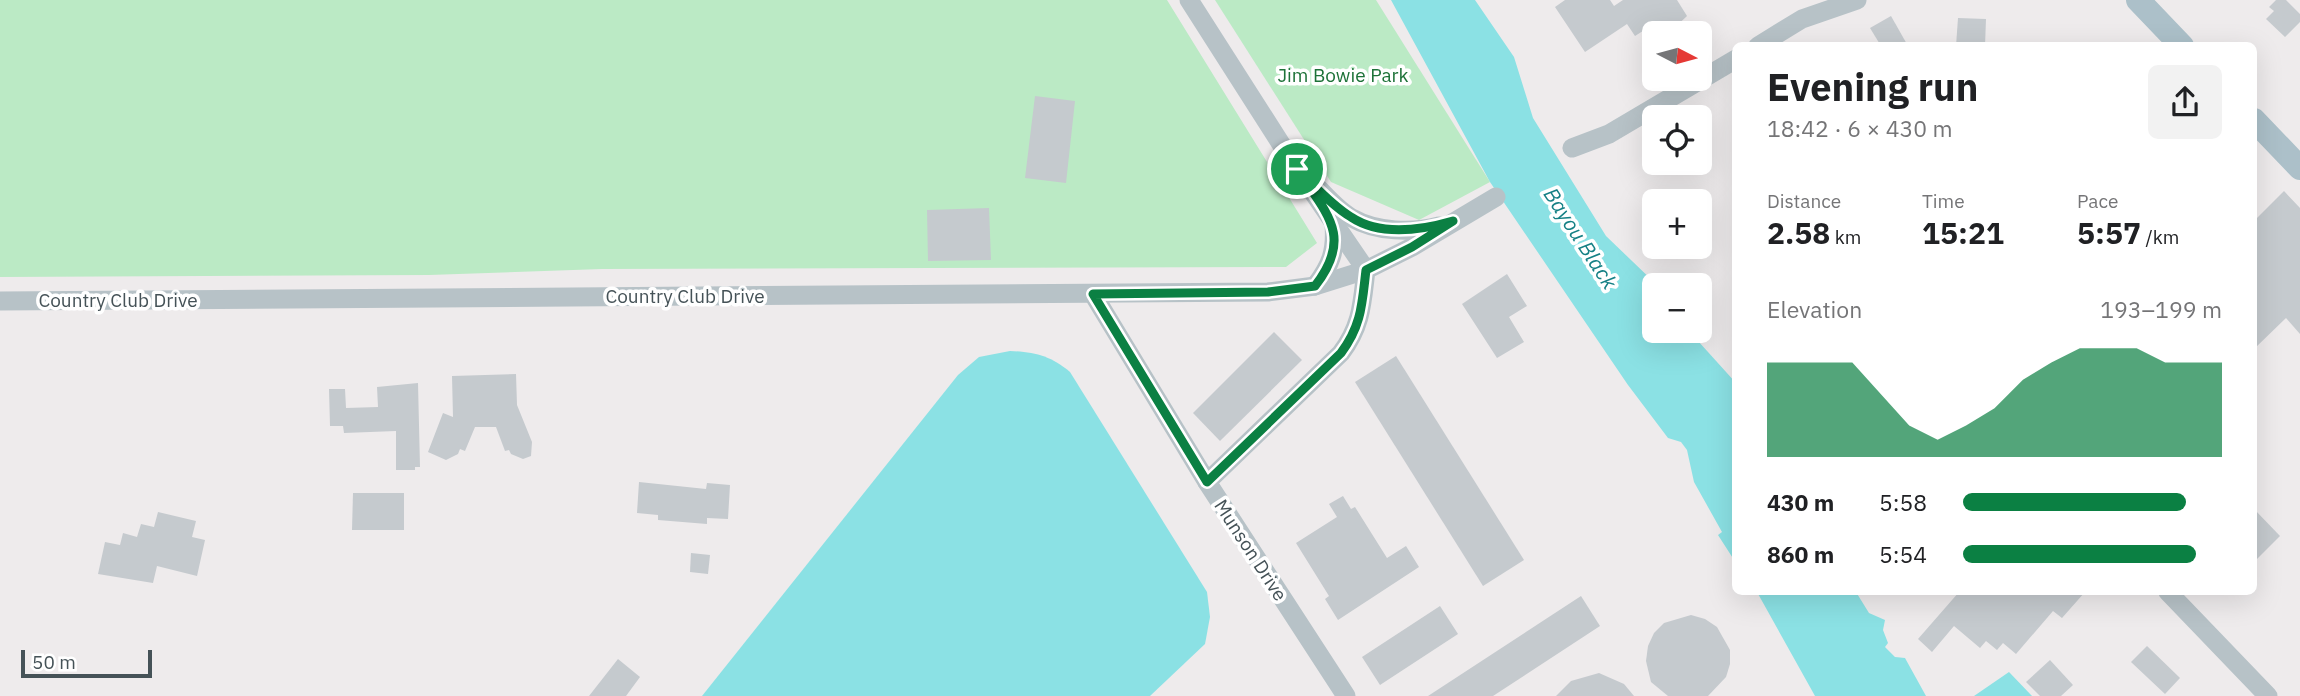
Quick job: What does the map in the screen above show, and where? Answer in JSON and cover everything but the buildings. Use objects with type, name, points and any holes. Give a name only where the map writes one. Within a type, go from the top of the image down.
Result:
[{"type":"main road","points":[[2138,0],[2172,42]]},
{"type":"main road","points":[[2257,123],[2300,168]]},
{"type":"street","points":[[1189,0],[1297,169],[1366,270],[1360,321],[1341,353],[1207,482]]},
{"type":"street","points":[[1765,42],[1802,19],[1857,0]]},
{"type":"street","points":[[1572,148],[1609,134],[1732,61]]},
{"type":"street","points":[[1297,169],[1352,218],[1380,228],[1411,230],[1453,221],[1496,197]]},
{"type":"street","name":"Country Club Drive","points":[[0,301],[1268,292],[1315,286],[1366,270],[1412,247],[1453,221]]},
{"type":"street","points":[[1315,286],[1333,260],[1334,224]]},
{"type":"street","name":"Munson Drive","points":[[1093,294],[1207,482],[1346,696]]},
{"type":"street","points":[[2171,595],[2268,696]]},
{"type":"green space","points":[[0,0],[1167,0],[1317,243],[1286,267],[602,269],[429,275],[0,277]]},
{"type":"green space","name":"Jim Bowie Park","points":[[1215,0],[1376,0],[1490,182],[1419,220],[1331,182]]},
{"type":"water","name":"Bayou Black","points":[[1391,0],[1475,0],[1514,57],[1533,118],[1606,236],[1645,273],[1642,273],[1642,343],[1700,343],[1732,379],[1732,557],[1718,535],[1722,532],[1694,482],[1687,450],[1681,442],[1668,438],[1628,385],[1490,182]]},
{"type":"water","points":[[1010,351],[1042,356],[1070,372],[1207,592],[1210,617],[1205,644],[1150,696],[702,696],[958,375],[979,357]]},
{"type":"water","points":[[1759,595],[1858,595],[1869,613],[1885,620],[1883,630],[1888,643],[1885,647],[1895,657],[1905,658],[1926,696],[1815,696]]},
{"type":"water","points":[[2009,672],[2032,696],[1974,696]]},
{"type":"route","points":[[1297,169],[1352,218],[1380,228],[1423,230],[1453,221],[1412,247],[1366,270],[1360,321],[1341,353],[1207,482],[1093,294],[1268,292],[1315,286],[1333,260],[1334,224],[1297,169]]}]
